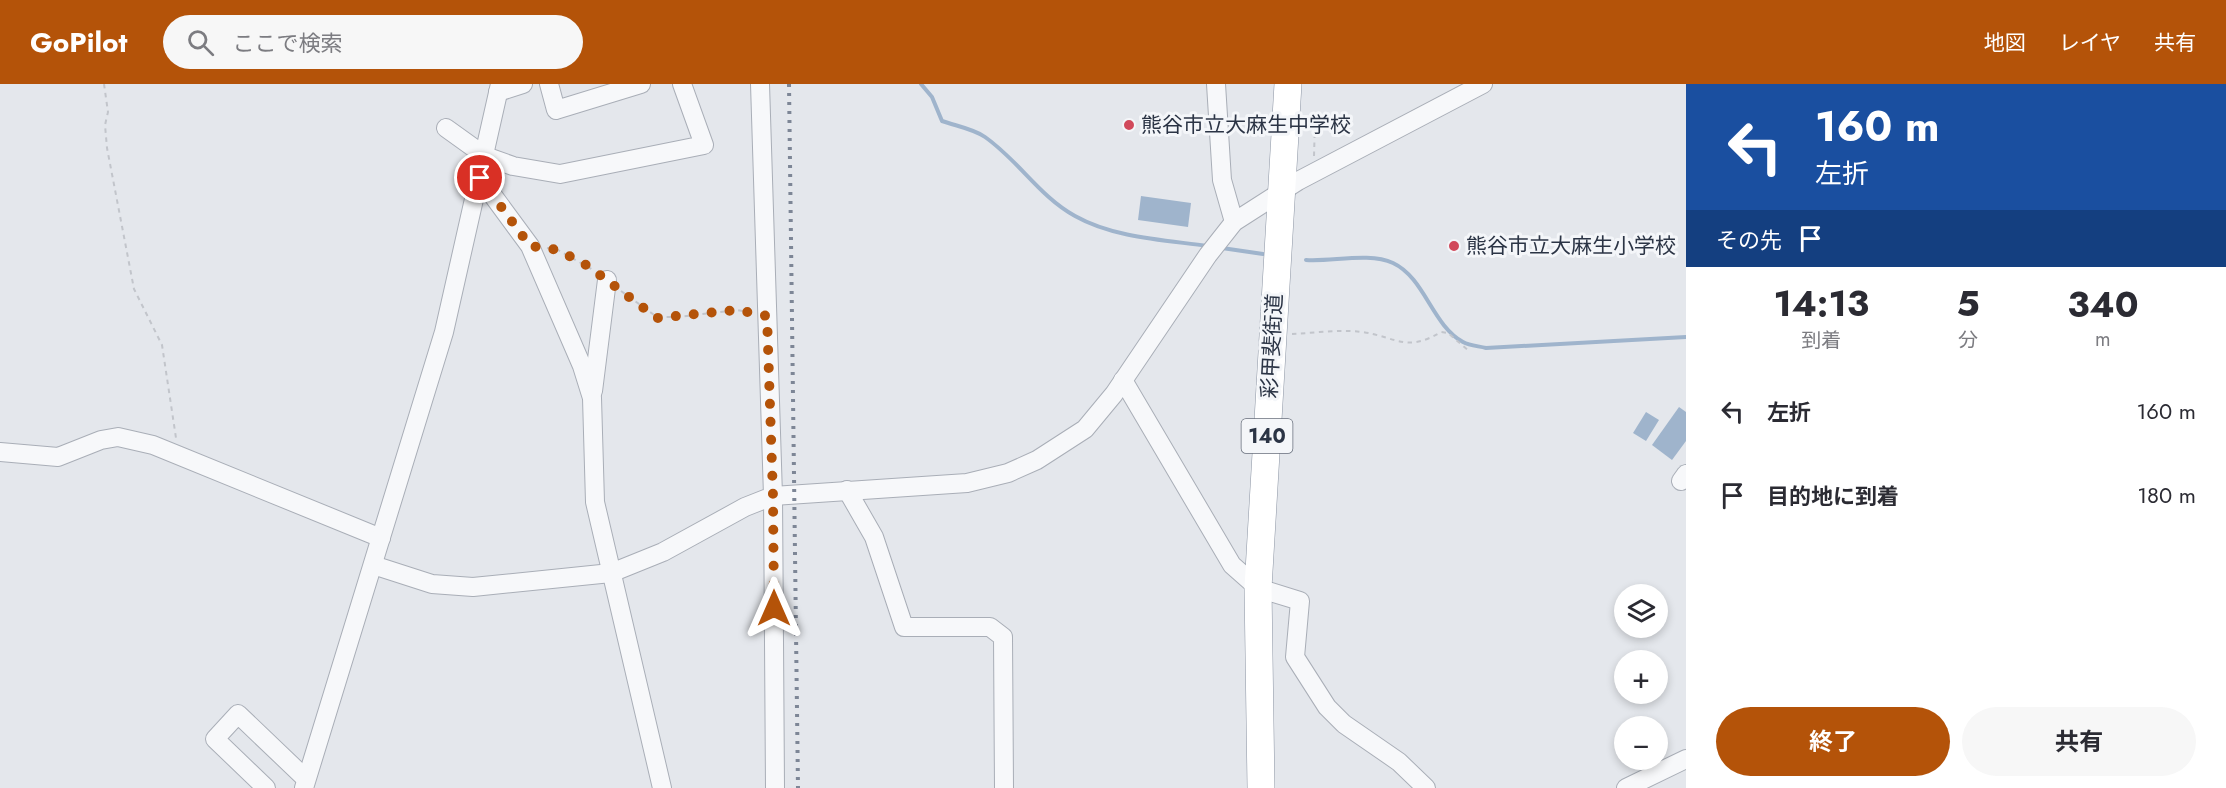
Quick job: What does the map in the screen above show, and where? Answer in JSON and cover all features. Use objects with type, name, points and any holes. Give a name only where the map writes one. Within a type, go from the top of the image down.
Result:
[{"type":"highway","name":"彩甲斐街道","points":[[1278,788],[1266,590],[1289,334],[1297,179],[1288,84]]},
{"type":"highway","name":"彩甲斐街道","points":[[1261,788],[1266,590],[1304,84]]},
{"type":"street","points":[[266,788],[215,739],[238,714],[305,783],[444,332],[499,88],[523,84]]},
{"type":"street","points":[[549,84],[556,110],[641,84]]},
{"type":"street","points":[[446,128],[485,156],[513,166],[560,174],[704,144],[682,84]]},
{"type":"street","points":[[760,84],[773,496],[775,788]]},
{"type":"street","points":[[1216,84],[1222,180],[1234,222]]},
{"type":"street","points":[[373,565],[432,584],[473,587],[610,573],[663,552],[745,507],[773,496],[967,483],[1008,473],[1037,460],[1085,429],[1124,380],[1213,248],[1234,222],[1297,179],[1483,84]]},
{"type":"street","points":[[480,178],[530,246],[575,347],[592,398]]},
{"type":"street","points":[[607,280],[592,398],[595,502],[662,788]]},
{"type":"street","points":[[1124,380],[1232,565],[1266,590],[1300,602],[1295,657],[1327,707],[1344,724],[1400,762],[1426,788]]},
{"type":"street","points":[[0,452],[58,457],[101,440],[118,437],[153,445],[381,538]]},
{"type":"street","points":[[847,490],[874,537],[904,627],[990,627],[1003,637],[1004,788]]},
{"type":"street","points":[[1626,788],[1686,759]]},
{"type":"path","points":[[104,84],[108,112],[105,125],[107,148],[134,289],[162,345],[178,455]]},
{"type":"path","points":[[1271,119],[1316,120],[1297,179]]},
{"type":"path","points":[[530,246],[558,250],[588,266],[657,318],[737,310],[767,316]]},
{"type":"path","points":[[1289,334],[1361,332],[1409,344],[1425,342],[1441,332],[1448,333],[1469,351]]},
{"type":"water","points":[[1141,196],[1191,203],[1188,227],[1138,220]]},
{"type":"water","points":[[1679,407],[1686,412],[1686,441],[1672,460],[1652,445]]},
{"type":"water","points":[[1646,412],[1659,420],[1646,441],[1633,433]]},
{"type":"waterway","points":[[921,84],[932,97],[942,121],[981,134],[1008,156],[1051,199],[1075,216],[1123,234],[1208,246]]},
{"type":"waterway","points":[[1222,248],[1263,254]]},
{"type":"waterway","points":[[1306,260],[1373,258],[1393,263],[1413,279],[1443,325],[1463,342],[1475,346],[1486,348],[1686,337]]},
{"type":"railway","points":[[789,84],[798,788]]},
{"type":"place","name":"熊谷市立大麻生中学校","points":[[1129,125]]},
{"type":"place","name":"熊谷市立大麻生小学校","points":[[1454,246]]},
{"type":"route","points":[[480,178],[503,206],[530,246],[558,250],[588,266],[657,318],[737,310],[767,316],[774,608]]}]
